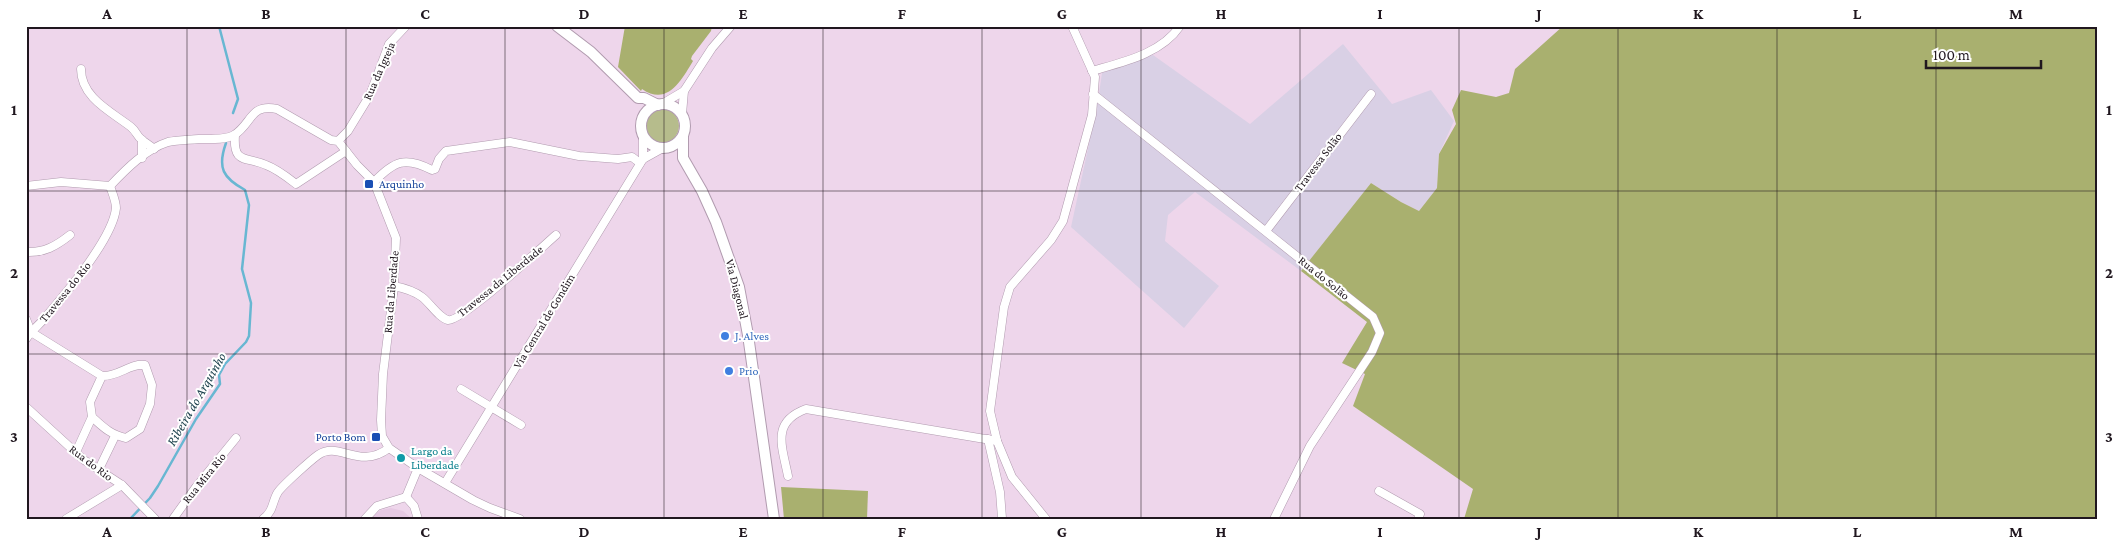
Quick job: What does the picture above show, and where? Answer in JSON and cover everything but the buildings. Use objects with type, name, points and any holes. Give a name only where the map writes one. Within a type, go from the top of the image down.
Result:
[{"type":"main road","points":[[557,26],[591,52],[638,98],[670,105],[682,114]]},
{"type":"main road","points":[[638,98],[638,108],[642,118]]},
{"type":"main road","points":[[660,104],[648,109],[642,118],[640,129],[642,136],[651,146],[683,158]]},
{"type":"main road","name":"Via Diagonal","points":[[682,114],[685,129],[683,136],[683,158],[716,222],[739,287],[748,335],[774,519]]},
{"type":"main road","points":[[663,149],[679,142],[683,136]]},
{"type":"street","name":"Rua da Igreja","points":[[338,141],[348,132],[370,95],[389,44],[406,26]]},
{"type":"street","points":[[682,114],[684,91],[712,48],[731,26]]},
{"type":"street","points":[[1046,519],[1012,477],[997,441],[990,411],[1004,307],[1010,287],[1051,240],[1063,221],[1092,115],[1095,77],[1072,26]]},
{"type":"street","points":[[1092,72],[1133,59],[1158,46],[1180,26]]},
{"type":"street","points":[[81,70],[81,78],[95,100],[114,116],[129,125],[142,140],[154,149]]},
{"type":"street","points":[[660,104],[684,91]]},
{"type":"street","name":"Rua do Solão","points":[[1093,94],[1373,317],[1380,333],[1372,352],[1300,464],[1274,519]]},
{"type":"street","name":"Travessa Solão","points":[[1266,231],[1371,94]]},
{"type":"street","name":"Rua da Liberdade","points":[[235,135],[254,113],[267,107],[277,109],[331,140],[338,141],[374,182],[396,238],[394,286],[383,374],[381,420],[382,436],[388,448]]},
{"type":"street","points":[[26,186],[61,182],[110,186],[125,170],[154,149],[171,142],[235,135],[234,147],[239,157],[244,160],[264,164],[296,184],[346,151]]},
{"type":"street","points":[[641,161],[642,136]]},
{"type":"street","points":[[142,140],[142,158]]},
{"type":"street","points":[[374,182],[397,163],[407,160],[432,170],[436,169],[439,159],[446,151],[510,142],[579,156],[618,159],[632,157],[641,161]]},
{"type":"street","points":[[641,161],[663,149]]},
{"type":"street","name":"Via Central de Gondim","points":[[445,482],[641,161]]},
{"type":"street","name":"Travessa do Rio","points":[[26,339],[92,260],[110,224],[116,207],[110,186]]},
{"type":"street","name":"Travessa da Liberdade","points":[[394,286],[404,288],[422,297],[445,320],[452,320],[470,309],[556,235]]},
{"type":"street","points":[[26,252],[43,251],[56,246],[70,236]]},
{"type":"street","points":[[26,319],[31,332],[102,376],[111,376],[140,364],[146,365],[152,385],[150,404],[140,429],[126,438],[116,436],[92,417]]},
{"type":"street","points":[[76,452],[92,417],[90,402],[102,376]]},
{"type":"street","points":[[461,389],[521,425]]},
{"type":"street","name":"Rua do Rio","points":[[26,407],[84,460],[122,485],[155,519]]},
{"type":"street","points":[[788,476],[782,444],[783,425],[792,414],[806,409],[997,441]]},
{"type":"street","points":[[99,469],[116,436]]},
{"type":"street","name":"Rua Mira Rio","points":[[173,519],[236,438]]},
{"type":"street","points":[[988,439],[999,484],[1002,518]]},
{"type":"street","points":[[267,518],[274,506],[277,493],[320,454],[338,451],[366,458],[379,455],[388,448],[418,468],[490,508],[520,519]]},
{"type":"street","points":[[406,497],[418,468]]},
{"type":"street","points":[[66,519],[122,485]]},
{"type":"street","points":[[1379,491],[1420,514],[1418,519]]},
{"type":"street","points":[[365,519],[377,506],[406,497]]},
{"type":"street","points":[[406,497],[414,506],[418,519]]},
{"type":"shaded area","points":[[1343,44],[1392,104],[1431,90],[1454,121],[1439,154],[1437,188],[1419,211],[1371,183],[1301,271],[1195,192],[1168,215],[1165,241],[1219,286],[1184,328],[1071,227],[1097,107],[1102,73],[1153,55],[1250,124]]},
{"type":"shaded area","points":[[391,508],[403,511],[412,519],[369,519],[381,510]]},
{"type":"green space","points":[[625,26],[712,26],[711,31],[692,56],[691,59],[693,61],[679,83],[667,93],[659,95],[651,94],[642,89],[641,91],[618,67]]},
{"type":"green space","points":[[1563,26],[2097,26],[2097,519],[1464,519],[1473,489],[1353,406],[1365,374],[1342,363],[1367,322],[1301,271],[1371,183],[1419,211],[1437,188],[1439,154],[1456,124],[1452,110],[1461,90],[1496,97],[1509,93],[1515,69]]},
{"type":"green space","points":[[662,109],[674,114],[679,126],[674,138],[662,143],[650,138],[645,126],[650,114]]},
{"type":"green space","points":[[781,487],[868,491],[867,519],[784,519]]},
{"type":"waterway","name":"Ribeira do Arquinho","points":[[219,26],[238,99],[233,113]]},
{"type":"waterway","name":"Ribeira do Arquinho","points":[[130,519],[150,498],[158,486],[196,419],[220,384],[219,375],[225,364],[246,342],[249,336],[251,303],[242,269],[249,205],[245,190],[231,181],[222,166],[226,143]]},
{"type":"place","name":"Arquinho","points":[[369,184]]},
{"type":"place","name":"J. Alves","points":[[725,336]]},
{"type":"place","name":"Prio","points":[[729,371]]},
{"type":"place","name":"Porto Bom","points":[[376,437]]},
{"type":"place","name":"Largo da Liberdade","points":[[401,458]]}]
